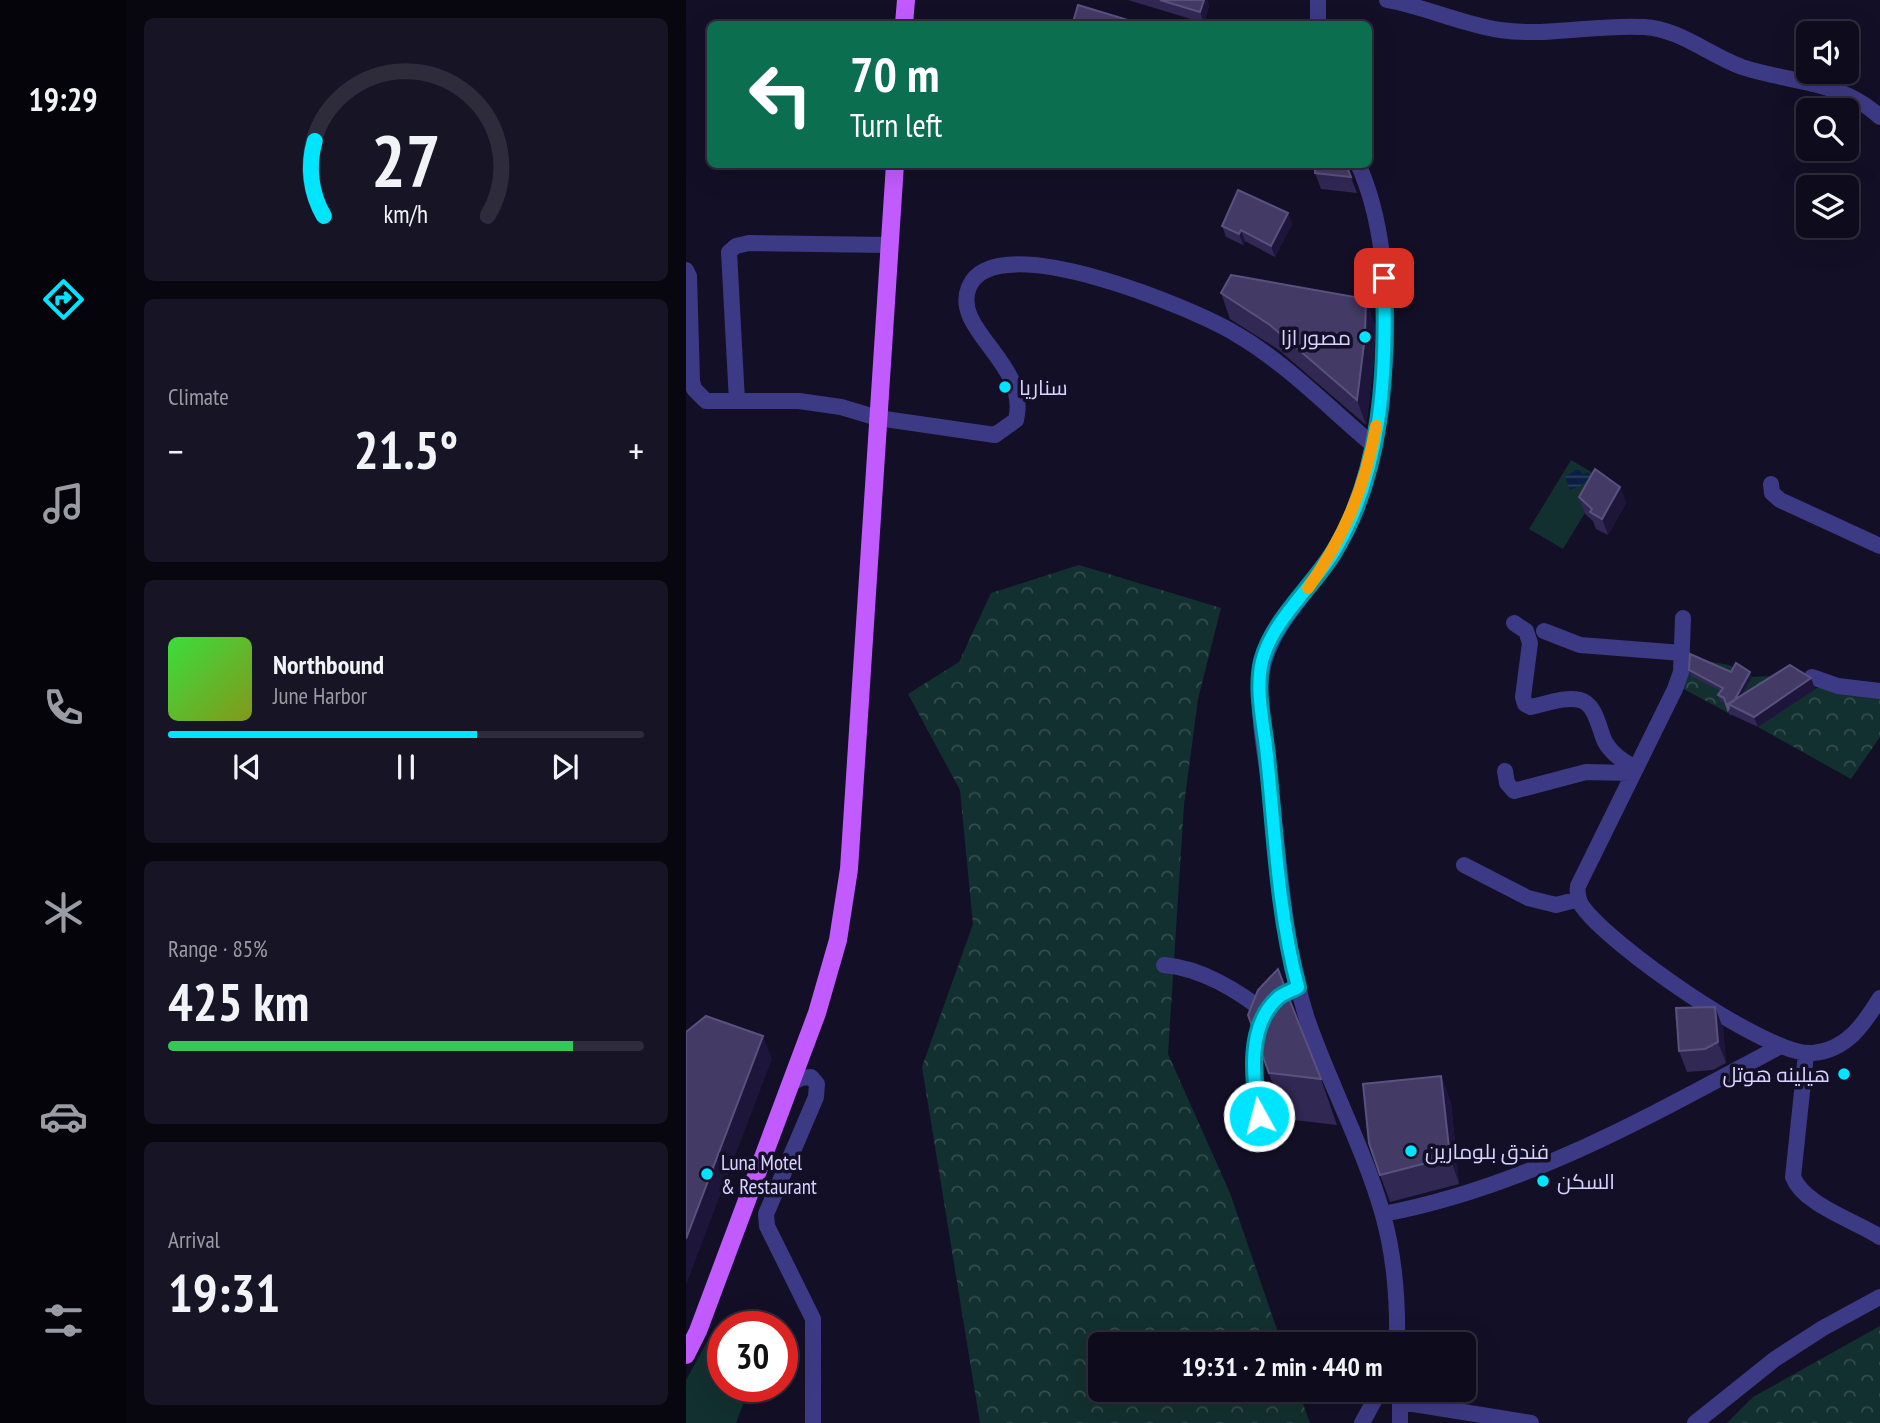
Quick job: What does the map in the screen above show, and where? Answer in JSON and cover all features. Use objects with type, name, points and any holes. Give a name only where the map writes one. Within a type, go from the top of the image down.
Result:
[{"type":"main road","points":[[904,21],[906,0]]},
{"type":"main road","points":[[686,1355],[698,1331],[817,1013],[838,940],[849,869],[895,168]]},
{"type":"street","points":[[1318,0],[1318,21]]},
{"type":"street","points":[[1387,0],[1462,22],[1503,30],[1545,32],[1656,28],[1677,35],[1741,66],[1831,88],[1861,102],[1880,117]]},
{"type":"street","points":[[1359,168],[1379,230],[1384,278],[1383,385],[1373,445],[1361,491],[1343,534],[1270,640],[1262,662],[1260,692],[1279,870],[1298,987],[1307,1019],[1383,1214],[1394,1268],[1397,1332]]},
{"type":"street","points":[[737,401],[729,252],[736,246],[749,243],[889,246]]},
{"type":"street","points":[[686,270],[689,276],[694,389],[706,401],[799,401],[841,407],[878,418],[995,435],[1008,429],[1016,420],[1020,406],[1018,389],[971,318],[967,291],[971,282],[988,269],[1028,266],[1089,274],[1177,304],[1237,334],[1305,386],[1373,445]]},
{"type":"street","points":[[1771,484],[1772,493],[1780,500],[1880,546]]},
{"type":"street","points":[[1684,618],[1681,672],[1675,689],[1578,886],[1579,899],[1586,910],[1667,978],[1714,1011],[1779,1047],[1806,1054],[1830,1050],[1850,1038],[1880,998]]},
{"type":"street","points":[[1514,623],[1526,631],[1530,643],[1522,697],[1525,704],[1531,707],[1570,699],[1583,700],[1591,707],[1606,744],[1619,760],[1633,770]]},
{"type":"street","points":[[1544,631],[1580,645],[1682,653]]},
{"type":"street","points":[[1812,677],[1838,686],[1880,691]]},
{"type":"street","points":[[1505,771],[1507,783],[1514,791],[1586,772],[1633,770]]},
{"type":"street","points":[[1464,865],[1528,898],[1556,905],[1579,899]]},
{"type":"street","points":[[1164,965],[1177,966],[1215,981],[1252,1002],[1274,1005]]},
{"type":"street","points":[[1259,1116],[1254,1052],[1274,1005],[1298,987]]},
{"type":"street","points":[[1383,1214],[1460,1197],[1552,1163],[1779,1047]]},
{"type":"street","points":[[1806,1054],[1793,1177],[1797,1188],[1809,1198],[1880,1237]]},
{"type":"street","points":[[790,1084],[800,1078],[811,1077],[817,1084],[816,1097],[766,1214],[766,1226],[813,1319],[813,1423]]},
{"type":"street","points":[[1695,1423],[1775,1359],[1823,1328],[1880,1297]]},
{"type":"street","points":[[1362,1423],[1373,1402]]},
{"type":"street","points":[[1401,1402],[1401,1423]]},
{"type":"street","points":[[1430,1402],[1531,1423]]},
{"type":"green space","points":[[1571,460],[1605,480],[1563,549],[1529,529]]},
{"type":"green space","points":[[1079,565],[1221,608],[1198,699],[1184,805],[1168,1054],[1230,1193],[1278,1332],[1088,1332],[1088,1402],[1302,1402],[1310,1423],[980,1423],[922,1067],[973,924],[960,790],[908,694],[959,662],[991,593]]},
{"type":"green space","points":[[1690,658],[1729,665],[1752,677],[1774,676],[1732,715],[1678,686]]},
{"type":"green space","points":[[1820,686],[1880,694],[1880,737],[1851,779],[1758,727]]},
{"type":"green space","points":[[1880,1326],[1880,1423],[1727,1423],[1753,1397]]},
{"type":"green space","points":[[707,1342],[707,1402],[744,1402],[736,1423],[686,1423],[686,1380]]},
{"type":"water","points":[[1579,468],[1582,474],[1588,472],[1591,477],[1570,490],[1565,477]]},
{"type":"building","points":[[1160,0],[1204,0],[1200,12]]},
{"type":"building","points":[[1078,5],[1131,21],[1073,21]]},
{"type":"building","points":[[1315,168],[1348,168],[1351,177],[1315,173]]},
{"type":"building","points":[[1238,190],[1288,213],[1271,246],[1241,230],[1239,234],[1222,226]]},
{"type":"building","points":[[1231,275],[1366,299],[1365,336],[1357,400],[1270,325],[1221,293]]},
{"type":"building","points":[[1595,469],[1620,487],[1602,519],[1590,512],[1592,509],[1579,497]]},
{"type":"building","points":[[1690,654],[1731,672],[1736,663],[1750,672],[1734,701],[1728,704],[1728,710],[1724,698],[1718,695],[1723,688],[1689,670]]},
{"type":"building","points":[[1790,665],[1811,678],[1754,717],[1728,704]]},
{"type":"building","points":[[1278,969],[1321,1079],[1269,1073],[1248,1015],[1258,990]]},
{"type":"building","points":[[1715,1007],[1718,1042],[1705,1049],[1679,1051],[1676,1008]]},
{"type":"building","name":"Luna Motel & Restaurant","points":[[706,1016],[763,1036],[686,1239],[686,1032]]},
{"type":"building","points":[[1441,1076],[1450,1157],[1380,1175],[1369,1143],[1363,1084]]},
{"type":"slow traffic","points":[[1308,588],[1332,555],[1353,513],[1368,468],[1376,426]]},
{"type":"place","name":"مصور ازا","points":[[1365,337]]},
{"type":"place","name":"سناريا","points":[[1005,387]]},
{"type":"place","name":"هيلينه هوتل","points":[[1844,1074]]},
{"type":"place","name":"فندق بلومارين","points":[[1411,1151]]},
{"type":"place","name":"Luna Motel & Restaurant","points":[[707,1174]]},
{"type":"place","name":"السكن","points":[[1543,1181]]},
{"type":"route","points":[[1259,1116],[1254,1052],[1259,1033],[1267,1014],[1279,997],[1298,987],[1279,870],[1260,692],[1262,662],[1270,640],[1332,555],[1361,491],[1373,445],[1383,385],[1384,278]]}]
